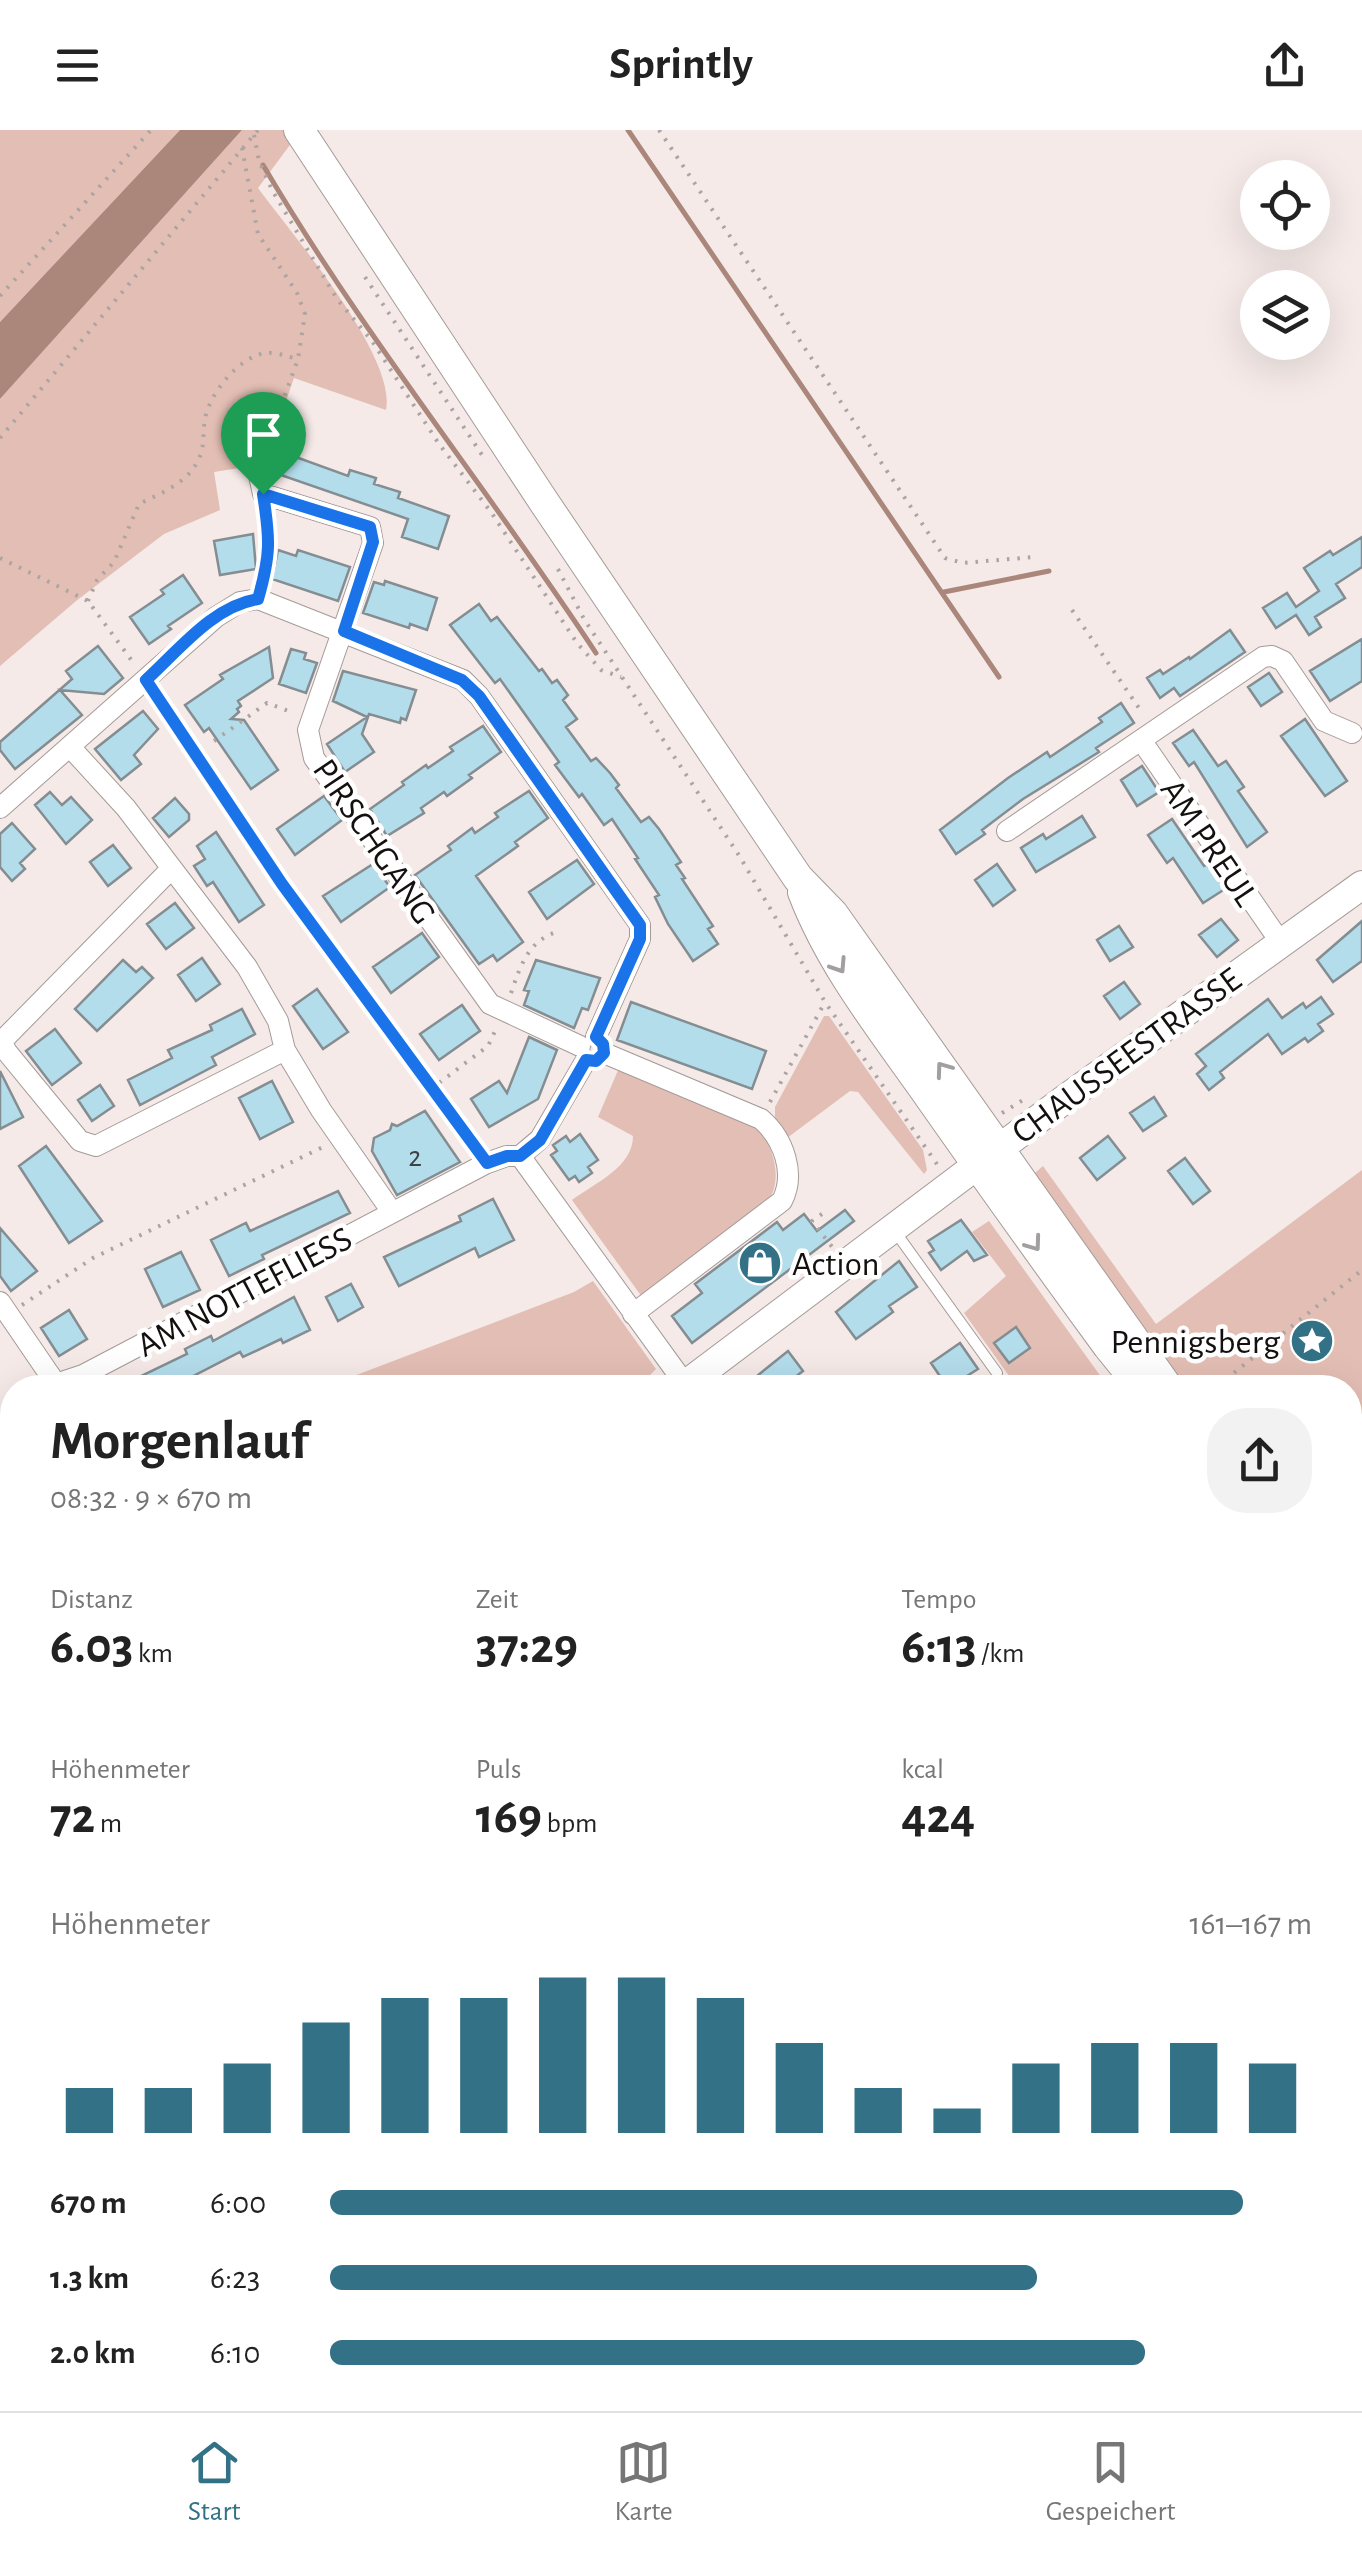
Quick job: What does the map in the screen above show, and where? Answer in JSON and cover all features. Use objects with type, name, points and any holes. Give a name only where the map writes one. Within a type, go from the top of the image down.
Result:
[{"type":"main road","points":[[300,130],[581,558],[798,878],[832,956],[1158,1375]]},
{"type":"main road","name":"CHAUSSEESTRASSE","points":[[698,1375],[1362,885]]},
{"type":"main road","points":[[989,1157],[1108,1346],[1131,1375]]},
{"type":"street","points":[[258,472],[263,494]]},
{"type":"street","name":"PIRSCHGANG","points":[[263,494],[370,527],[373,542],[308,730],[314,758],[490,1004],[761,1119]]},
{"type":"street","points":[[0,808],[216,617],[240,602],[258,599],[462,680],[479,696],[640,925],[640,939],[591,1049],[540,1140],[520,1156],[675,1375]]},
{"type":"street","name":"AM PREUL","points":[[1008,831],[1263,657],[1272,656],[1288,668],[1324,722],[1352,733]]},
{"type":"street","name":"AM PREUL","points":[[1147,735],[1281,943]]},
{"type":"street","points":[[71,748],[126,808],[247,967],[278,1021],[286,1050],[392,1212]]},
{"type":"street","points":[[171,869],[0,1042],[80,1142],[96,1146],[286,1050]]},
{"type":"street","points":[[633,1314],[782,1202],[790,1186],[788,1172],[778,1138],[761,1119]]},
{"type":"street","name":"AM NOTTEFLIESS","points":[[82,1375],[487,1163],[520,1156]]},
{"type":"street","name":"AM NOTTEFLIESS","points":[[4,1308],[50,1375]]},
{"type":"lane","points":[[258,599],[267,573],[270,543],[263,494]]},
{"type":"lane","points":[[893,1229],[997,1373]]},
{"type":"path","points":[[0,296],[151,130]]},
{"type":"path","points":[[0,438],[258,130]]},
{"type":"path","points":[[659,130],[946,558],[963,562],[1034,557]]},
{"type":"path","points":[[254,136],[259,162],[272,190],[337,298],[372,341],[438,444],[491,512],[577,643],[600,670],[621,677]]},
{"type":"path","points":[[242,148],[258,234],[297,293],[306,314],[298,360],[258,472]]},
{"type":"path","points":[[358,266],[489,465]]},
{"type":"path","points":[[88,601],[97,580],[114,562],[139,504],[168,490],[194,468],[205,446],[204,419],[210,400],[229,377],[248,360],[266,353],[298,360]]},
{"type":"path","points":[[0,558],[88,601],[146,680],[293,900],[487,1163]]},
{"type":"path","points":[[552,560],[584,619],[740,856],[825,1002],[938,1165]]},
{"type":"path","points":[[1072,610],[1147,735]]},
{"type":"path","points":[[214,742],[268,703],[312,720]]},
{"type":"path","points":[[761,1119],[825,1002]]},
{"type":"path","points":[[4,1308],[93,1258],[341,1139]]},
{"type":"path","points":[[822,1214],[812,1221],[833,1248]]},
{"type":"path","points":[[1231,1375],[1362,1270]]},
{"type":"shaded area","points":[[0,130],[180,130],[0,322]]},
{"type":"shaded area","points":[[180,130],[242,130],[0,399],[0,322]]},
{"type":"shaded area","points":[[242,130],[301,130],[258,188],[359,328],[385,387],[386,410],[294,378],[264,464],[214,472],[220,510],[164,534],[0,666],[0,399]]},
{"type":"shaded area","points":[[824,1016],[829,1016],[923,1150],[927,1170],[924,1174],[858,1092],[850,1091],[787,1138],[775,1118],[775,1107]]},
{"type":"shaded area","points":[[619,1068],[758,1127],[772,1153],[776,1172],[769,1200],[642,1297],[572,1200],[620,1165],[631,1147],[633,1136],[598,1117]]},
{"type":"shaded area","points":[[1043,1166],[1156,1324],[1362,1170],[1362,1375],[1171,1375],[1029,1178]]},
{"type":"shaded area","points":[[989,1221],[1100,1375],[1008,1375],[964,1313],[1006,1276],[972,1232]]},
{"type":"shaded area","points":[[593,1281],[656,1369],[650,1375],[356,1375],[574,1292]]},
{"type":"building","points":[[282,452],[348,476],[350,470],[376,478],[374,484],[400,492],[398,498],[449,516],[438,549],[402,537],[408,519],[275,473]]},
{"type":"building","points":[[253,534],[256,569],[220,575],[214,541]]},
{"type":"building","points":[[1362,537],[1362,567],[1336,584],[1345,598],[1315,617],[1321,627],[1309,635],[1296,615],[1276,628],[1263,608],[1287,593],[1296,607],[1319,591],[1304,568]]},
{"type":"building","points":[[278,550],[296,556],[298,550],[350,567],[338,601],[272,579]]},
{"type":"building","points":[[183,575],[202,603],[149,644],[130,617],[164,594],[161,590]]},
{"type":"building","points":[[385,581],[437,598],[427,630],[363,613],[374,582],[384,585]]},
{"type":"building","points":[[479,604],[491,621],[497,617],[539,671],[542,669],[552,683],[557,680],[568,695],[563,700],[577,719],[566,727],[591,761],[596,758],[610,773],[641,822],[649,817],[681,862],[676,865],[685,878],[682,879],[713,926],[708,929],[718,944],[693,961],[668,924],[655,897],[659,895],[612,819],[604,825],[582,794],[579,797],[500,679],[495,683],[450,625]]},
{"type":"building","points":[[1230,630],[1245,652],[1180,696],[1174,688],[1160,698],[1147,678],[1190,659]]},
{"type":"building","points":[[1362,639],[1362,681],[1330,701],[1310,671]]},
{"type":"building","points":[[98,646],[123,678],[104,694],[60,690],[82,715],[15,769],[0,750],[0,742],[72,679],[66,671]]},
{"type":"building","points":[[269,647],[273,678],[238,701],[239,712],[231,719],[244,720],[278,770],[251,789],[209,728],[204,732],[185,705],[223,679],[220,675]]},
{"type":"building","points":[[291,649],[306,653],[304,659],[317,663],[306,693],[279,684]]},
{"type":"building","points":[[343,671],[416,690],[406,720],[401,718],[400,723],[369,714],[362,734],[374,752],[345,772],[327,744],[367,717],[333,701]]},
{"type":"building","points":[[1269,673],[1282,692],[1261,706],[1248,687]]},
{"type":"building","points":[[1121,703],[1134,723],[1096,748],[1099,752],[1023,799],[956,854],[940,830],[1047,752],[1050,757],[1102,722],[1099,718]]},
{"type":"building","points":[[143,711],[158,729],[134,755],[141,764],[121,780],[95,749]]},
{"type":"building","points":[[1305,719],[1347,781],[1325,796],[1281,736]]},
{"type":"building","points":[[483,726],[501,752],[469,775],[472,778],[447,796],[444,792],[421,808],[424,813],[387,836],[370,809]]},
{"type":"building","points":[[1193,730],[1218,766],[1226,761],[1244,787],[1238,791],[1267,832],[1247,847],[1194,762],[1189,766],[1173,743]]},
{"type":"building","points":[[1142,766],[1159,792],[1137,806],[1121,780]]},
{"type":"building","points":[[529,791],[548,818],[476,876],[523,942],[497,961],[493,955],[479,964],[415,875],[451,850],[448,846],[472,828],[475,833],[498,817],[495,813]]},
{"type":"building","points":[[50,792],[62,805],[71,797],[92,820],[66,844],[35,805]]},
{"type":"building","points":[[324,796],[342,820],[295,855],[277,829]]},
{"type":"building","points":[[175,798],[189,814],[189,820],[169,837],[153,818]]},
{"type":"building","points":[[1082,816],[1095,837],[1036,872],[1021,848],[1043,834],[1046,839]]},
{"type":"building","points":[[1172,819],[1225,889],[1203,903],[1173,858],[1167,863],[1148,835]]},
{"type":"building","points":[[12,823],[35,849],[20,863],[25,869],[12,881],[0,867],[0,834]]},
{"type":"building","points":[[216,832],[264,905],[239,922],[213,882],[207,886],[194,866],[205,859],[197,846]]},
{"type":"building","points":[[113,845],[131,868],[108,886],[90,862]]},
{"type":"building","points":[[577,860],[594,884],[547,919],[529,892]]},
{"type":"building","points":[[373,864],[390,887],[341,922],[323,896]]},
{"type":"building","points":[[997,864],[1015,890],[993,906],[975,880]]},
{"type":"building","points":[[175,903],[194,928],[166,949],[147,924]]},
{"type":"building","points":[[1221,919],[1238,940],[1217,957],[1199,935]]},
{"type":"building","points":[[1362,921],[1362,961],[1333,982],[1317,960]]},
{"type":"building","points":[[1119,926],[1133,947],[1110,961],[1097,940]]},
{"type":"building","points":[[422,933],[439,957],[391,993],[373,967]]},
{"type":"building","points":[[202,958],[220,984],[196,1001],[178,975]]},
{"type":"building","points":[[123,960],[136,972],[142,967],[153,978],[97,1031],[75,1009]]},
{"type":"building","points":[[536,960],[600,978],[588,1010],[582,1008],[574,1028],[524,1005],[529,991],[524,990]]},
{"type":"building","points":[[1124,982],[1140,1004],[1120,1019],[1104,996]]},
{"type":"building","points":[[317,989],[348,1032],[323,1049],[293,1006]]},
{"type":"building","points":[[1321,997],[1333,1014],[1318,1024],[1323,1031],[1308,1042],[1305,1038],[1282,1054],[1268,1034],[1220,1072],[1224,1078],[1209,1090],[1197,1074],[1206,1066],[1196,1054],[1268,999],[1282,1018],[1303,1003],[1306,1008]]},
{"type":"building","points":[[631,1002],[766,1051],[752,1089],[617,1040]]},
{"type":"building","points":[[462,1005],[480,1031],[439,1060],[420,1034]]},
{"type":"building","points":[[242,1009],[255,1034],[212,1057],[216,1065],[140,1105],[128,1080],[172,1058],[168,1050],[212,1030],[210,1025]]},
{"type":"building","points":[[55,1029],[81,1063],[52,1085],[26,1051]]},
{"type":"building","points":[[529,1037],[557,1050],[538,1099],[489,1127],[471,1099],[499,1081],[507,1093]]},
{"type":"building","points":[[0,1071],[23,1117],[0,1129]]},
{"type":"building","points":[[272,1081],[293,1122],[260,1139],[239,1098]]},
{"type":"building","points":[[100,1085],[114,1106],[92,1121],[78,1100]]},
{"type":"building","points":[[1154,1097],[1166,1116],[1143,1131],[1130,1113]]},
{"type":"building","points":[[425,1111],[460,1162],[397,1195],[372,1151],[374,1138],[390,1130],[392,1124],[397,1126]]},
{"type":"building","points":[[580,1134],[598,1160],[588,1167],[592,1173],[579,1182],[575,1176],[569,1180],[551,1155],[557,1151],[553,1145],[566,1136],[570,1142]]},
{"type":"building","points":[[1108,1136],[1125,1158],[1097,1180],[1080,1158]]},
{"type":"building","points":[[46,1146],[102,1221],[69,1243],[19,1166]]},
{"type":"building","points":[[1185,1158],[1210,1191],[1193,1204],[1168,1171]]},
{"type":"building","points":[[338,1191],[350,1213],[262,1255],[264,1259],[229,1276],[211,1240],[246,1223],[250,1231]]},
{"type":"building","points":[[493,1199],[514,1240],[479,1257],[475,1248],[399,1286],[384,1257],[461,1221],[459,1216]]},
{"type":"building","name":"Action","points":[[845,1210],[854,1221],[692,1343],[672,1316],[702,1293],[695,1284],[777,1222],[783,1230],[804,1214],[817,1231]]},
{"type":"building","points":[[961,1220],[987,1255],[974,1261],[967,1251],[941,1270],[929,1253],[934,1250],[928,1241]]},
{"type":"building","points":[[0,1228],[37,1271],[11,1291],[0,1276]]},
{"type":"building","points":[[181,1252],[200,1290],[163,1307],[145,1269]]},
{"type":"building","points":[[899,1261],[917,1287],[889,1306],[893,1312],[856,1339],[836,1312]]},
{"type":"building","points":[[351,1284],[363,1307],[338,1321],[326,1297]]},
{"type":"building","points":[[294,1297],[310,1330],[243,1357],[240,1352],[195,1375],[143,1375],[187,1354],[185,1349],[211,1336],[213,1341]]},
{"type":"building","points":[[69,1310],[87,1339],[59,1356],[41,1328]]},
{"type":"building","points":[[1016,1327],[1030,1348],[1009,1363],[994,1343]]},
{"type":"building","points":[[960,1343],[978,1369],[969,1375],[939,1375],[931,1363]]},
{"type":"building","points":[[788,1351],[803,1371],[798,1375],[758,1375]]},
{"type":"waterway","points":[[628,130],[999,677]]},
{"type":"waterway","points":[[263,165],[342,290],[596,653]]},
{"type":"waterway","points":[[944,592],[1049,571]]},
{"type":"place","name":"Action","points":[[760,1263]]},
{"type":"place","name":"Pennigsberg","points":[[1312,1341]]},
{"type":"route","points":[[263,494],[370,527],[370,554],[344,631],[462,680],[479,696],[640,925],[640,939],[596,1037],[603,1044],[604,1053],[596,1061],[586,1060],[540,1140],[520,1156],[487,1163],[282,884],[146,680],[216,617],[240,602],[258,599],[267,573],[270,543],[263,494]]}]
